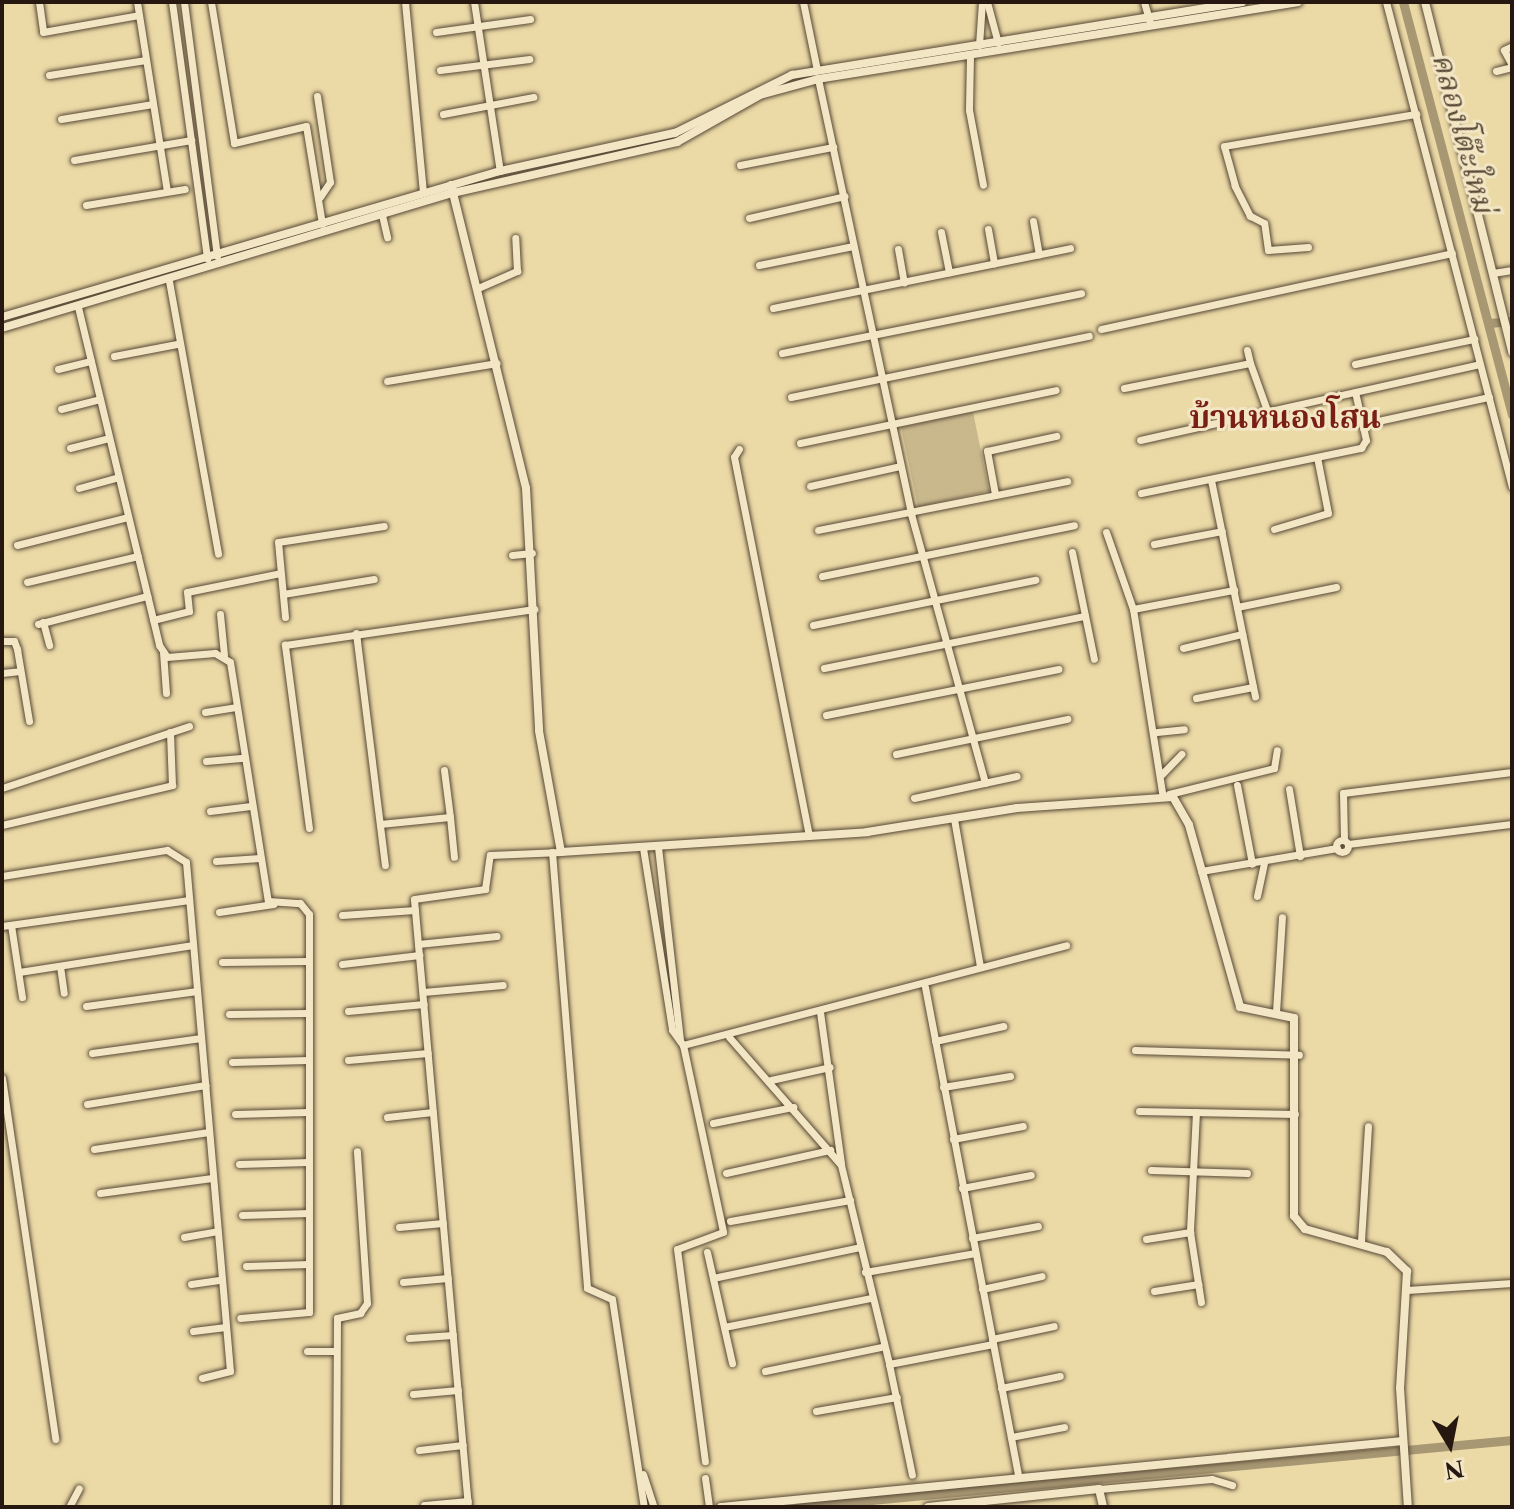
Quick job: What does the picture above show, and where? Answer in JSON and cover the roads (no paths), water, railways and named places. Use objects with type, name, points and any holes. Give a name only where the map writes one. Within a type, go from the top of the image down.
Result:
[{"type":"street","points":[[39,2],[43,32],[139,15]]},
{"type":"street","points":[[137,2],[167,191]]},
{"type":"street","points":[[172,2],[207,259]]},
{"type":"street","points":[[184,2],[217,256]]},
{"type":"street","points":[[211,2],[234,143],[306,126],[322,224]]},
{"type":"street","points":[[405,2],[423,193]]},
{"type":"street","points":[[474,2],[500,171]]},
{"type":"street","points":[[803,2],[845,196],[860,291],[883,379],[911,514],[940,599],[985,783]]},
{"type":"street","points":[[979,45],[985,2]]},
{"type":"street","points":[[985,2],[998,43]]},
{"type":"street","points":[[1144,2],[1149,20]]},
{"type":"street","points":[[2,317],[423,193],[677,142],[760,95],[817,75],[1242,2]]},
{"type":"street","points":[[2,328],[169,281],[382,215],[500,171],[675,133],[769,81],[970,56],[1298,2]]},
{"type":"street","points":[[1386,2],[1512,487]]},
{"type":"street","points":[[1425,2],[1506,314],[1512,352]]},
{"type":"street","points":[[436,32],[530,19]]},
{"type":"street","points":[[175,22],[187,20]]},
{"type":"street","points":[[1496,71],[1512,66],[1504,50],[1512,46]]},
{"type":"street","points":[[970,56],[969,110],[983,185]]},
{"type":"street","points":[[440,70],[529,59]]},
{"type":"street","points":[[49,75],[146,60]]},
{"type":"street","points":[[317,96],[330,182],[320,197]]},
{"type":"street","points":[[443,114],[533,97]]},
{"type":"street","points":[[61,119],[153,104]]},
{"type":"street","points":[[1308,247],[1268,250],[1264,223],[1250,216],[1235,186],[1224,146],[1416,114]]},
{"type":"street","points":[[74,160],[201,139]]},
{"type":"street","points":[[740,165],[833,147]]},
{"type":"street","points":[[86,205],[185,189]]},
{"type":"street","points":[[452,189],[526,488],[532,553],[539,731],[556,852],[587,1288],[612,1299],[643,1474],[644,1507]]},
{"type":"street","points":[[749,218],[845,196]]},
{"type":"street","points":[[382,215],[387,237]]},
{"type":"street","points":[[1033,221],[1039,254]]},
{"type":"street","points":[[988,229],[994,263]]},
{"type":"street","points":[[941,232],[949,272]]},
{"type":"street","points":[[478,288],[517,271],[515,238]]},
{"type":"street","points":[[759,265],[853,246]]},
{"type":"street","points":[[773,308],[1070,248]]},
{"type":"street","points":[[898,249],[904,282]]},
{"type":"street","points":[[1101,329],[1452,253]]},
{"type":"street","points":[[1493,273],[1512,270]]},
{"type":"street","points":[[169,281],[177,344],[218,554]]},
{"type":"street","points":[[782,353],[1081,293]]},
{"type":"street","points":[[75,297],[163,652],[166,693]]},
{"type":"street","points":[[791,397],[1089,336]]},
{"type":"street","points":[[1355,364],[1474,339]]},
{"type":"street","points":[[114,356],[177,344]]},
{"type":"street","points":[[1247,350],[1268,413]]},
{"type":"street","points":[[58,369],[91,361]]},
{"type":"street","points":[[387,381],[497,363]]},
{"type":"street","points":[[1124,388],[1250,363]]},
{"type":"street","points":[[1140,440],[1480,364]]},
{"type":"street","points":[[800,443],[1056,390]]},
{"type":"street","points":[[1141,493],[1365,446],[1364,424],[1355,392]]},
{"type":"street","points":[[1364,424],[1489,397]]},
{"type":"street","points":[[61,409],[100,399]]},
{"type":"street","points":[[995,494],[987,451],[1056,436]]},
{"type":"street","points":[[70,448],[109,438]]},
{"type":"street","points":[[739,449],[734,457],[809,836]]},
{"type":"street","points":[[1274,529],[1328,513],[1317,457]]},
{"type":"street","points":[[810,486],[900,466]]},
{"type":"street","points":[[79,488],[119,477]]},
{"type":"street","points":[[1211,480],[1255,697]]},
{"type":"street","points":[[818,530],[1067,481]]},
{"type":"street","points":[[17,545],[128,517]]},
{"type":"street","points":[[822,576],[1074,525]]},
{"type":"street","points":[[285,617],[278,542],[384,526]]},
{"type":"street","points":[[1154,544],[1222,531]]},
{"type":"street","points":[[1106,532],[1133,609],[1166,794],[1182,805],[1240,1007],[1294,1018],[1299,1055],[1294,1216],[1305,1229],[1361,1241],[1402,1262],[1407,1290],[1403,1443],[1408,1507]]},
{"type":"street","points":[[1072,552],[1094,659]]},
{"type":"street","points":[[512,555],[532,553]]},
{"type":"street","points":[[27,582],[138,556]]},
{"type":"street","points":[[153,620],[188,613],[187,592],[280,573]]},
{"type":"street","points":[[283,594],[374,579]]},
{"type":"street","points":[[813,625],[1035,580]]},
{"type":"street","points":[[1237,607],[1336,587]]},
{"type":"street","points":[[1133,609],[1234,590]]},
{"type":"street","points":[[49,645],[40,623],[147,596]]},
{"type":"street","points":[[309,828],[285,645],[534,609]]},
{"type":"street","points":[[220,614],[224,655],[236,707],[260,858],[273,904]]},
{"type":"street","points":[[824,668],[1085,616]]},
{"type":"street","points":[[356,633],[385,865]]},
{"type":"street","points":[[1183,648],[1242,634]]},
{"type":"street","points":[[2,641],[14,641],[29,721]]},
{"type":"street","points":[[163,652],[224,655]]},
{"type":"street","points":[[826,715],[1058,669]]},
{"type":"street","points":[[2,673],[20,671]]},
{"type":"street","points":[[1196,698],[1253,687]]},
{"type":"street","points":[[205,712],[236,707]]},
{"type":"street","points":[[896,754],[1067,719]]},
{"type":"street","points":[[2,788],[189,726]]},
{"type":"street","points":[[1157,732],[1184,729]]},
{"type":"street","points":[[2,825],[172,785],[170,732]]},
{"type":"street","points":[[424,1505],[468,1504],[415,910],[417,894],[485,889],[490,855],[809,836],[1166,794],[1274,768],[1277,750]]},
{"type":"street","points":[[1162,774],[1181,754]]},
{"type":"street","points":[[206,761],[244,758]]},
{"type":"street","points":[[444,770],[454,857]]},
{"type":"street","points":[[1346,842],[1343,793],[1512,772]]},
{"type":"street","points":[[914,798],[1017,776]]},
{"type":"street","points":[[1237,785],[1252,864]]},
{"type":"street","points":[[1289,789],[1300,856]]},
{"type":"street","points":[[210,811],[251,806]]},
{"type":"street","points":[[380,824],[450,817]]},
{"type":"street","points":[[954,819],[980,966]]},
{"type":"street","points":[[1201,871],[1300,856],[1337,848],[1346,842],[1512,824]]},
{"type":"street","points":[[658,847],[681,1043]]},
{"type":"street","points":[[643,848],[681,1043],[723,1232],[677,1249],[705,1461]]},
{"type":"street","points":[[2,876],[167,850],[186,862],[229,1374],[202,1378]]},
{"type":"street","points":[[216,861],[260,858]]},
{"type":"street","points":[[1257,896],[1264,862]]},
{"type":"street","points":[[22,997],[19,972],[6,925],[189,900]]},
{"type":"street","points":[[219,912],[273,904],[305,906],[308,961],[309,1314],[240,1318]]},
{"type":"street","points":[[342,915],[415,910]]},
{"type":"street","points":[[1276,1012],[1282,917]]},
{"type":"street","points":[[418,944],[497,936]]},
{"type":"street","points":[[19,972],[193,945]]},
{"type":"street","points":[[681,1043],[729,1037],[925,987],[980,966],[1066,945]]},
{"type":"street","points":[[342,964],[419,955]]},
{"type":"street","points":[[222,962],[308,961]]},
{"type":"street","points":[[60,966],[64,993]]},
{"type":"street","points":[[423,992],[503,985]]},
{"type":"street","points":[[925,987],[1018,1473]]},
{"type":"street","points":[[86,1006],[197,991]]},
{"type":"street","points":[[348,1011],[424,1004]]},
{"type":"street","points":[[820,1012],[830,1067],[841,1165],[881,1347],[889,1364],[897,1397],[912,1475]]},
{"type":"street","points":[[229,1014],[307,1013]]},
{"type":"street","points":[[935,1041],[1003,1026]]},
{"type":"street","points":[[729,1037],[771,1080],[841,1165]]},
{"type":"street","points":[[92,1053],[201,1038]]},
{"type":"street","points":[[1135,1050],[1299,1055]]},
{"type":"street","points":[[348,1060],[428,1053]]},
{"type":"street","points":[[232,1062],[308,1060]]},
{"type":"street","points":[[771,1080],[830,1067]]},
{"type":"street","points":[[943,1087],[1010,1076]]},
{"type":"street","points":[[2,1078],[55,1439]]},
{"type":"street","points":[[87,1104],[205,1085]]},
{"type":"street","points":[[713,1123],[793,1107]]},
{"type":"street","points":[[1139,1111],[1295,1114]]},
{"type":"street","points":[[235,1114],[308,1112]]},
{"type":"street","points":[[387,1117],[433,1112]]},
{"type":"street","points":[[1196,1112],[1196,1171],[1190,1232],[1201,1302]]},
{"type":"street","points":[[953,1139],[1023,1126]]},
{"type":"street","points":[[1361,1241],[1368,1126]]},
{"type":"street","points":[[94,1149],[209,1132]]},
{"type":"street","points":[[726,1173],[830,1150]]},
{"type":"street","points":[[336,1507],[333,1351],[337,1318],[360,1313],[367,1303],[357,1151]]},
{"type":"street","points":[[239,1164],[309,1162]]},
{"type":"street","points":[[1151,1170],[1247,1173]]},
{"type":"street","points":[[962,1188],[1031,1175]]},
{"type":"street","points":[[100,1193],[212,1178]]},
{"type":"street","points":[[730,1221],[850,1200]]},
{"type":"street","points":[[242,1215],[309,1213]]},
{"type":"street","points":[[399,1227],[443,1223]]},
{"type":"street","points":[[972,1238],[1038,1226]]},
{"type":"street","points":[[184,1237],[217,1231]]},
{"type":"street","points":[[1146,1239],[1190,1232]]},
{"type":"street","points":[[713,1278],[860,1247]]},
{"type":"street","points":[[707,1252],[732,1363]]},
{"type":"street","points":[[865,1272],[975,1253]]},
{"type":"street","points":[[246,1266],[309,1264]]},
{"type":"street","points":[[982,1289],[1042,1276]]},
{"type":"street","points":[[403,1282],[448,1278]]},
{"type":"street","points":[[191,1284],[221,1280]]},
{"type":"street","points":[[1407,1290],[1512,1283]]},
{"type":"street","points":[[1154,1291],[1198,1284]]},
{"type":"street","points":[[724,1327],[870,1298]]},
{"type":"street","points":[[889,1364],[1054,1326]]},
{"type":"street","points":[[193,1331],[226,1327]]},
{"type":"street","points":[[409,1338],[453,1335]]},
{"type":"street","points":[[765,1371],[881,1347]]},
{"type":"street","points":[[307,1351],[333,1351]]},
{"type":"street","points":[[1001,1388],[1060,1376]]},
{"type":"street","points":[[413,1394],[458,1390]]},
{"type":"street","points":[[816,1411],[897,1397]]},
{"type":"street","points":[[1011,1437],[1064,1427]]},
{"type":"street","points":[[721,1507],[1018,1473],[1403,1443]]},
{"type":"street","points":[[419,1450],[463,1445]]},
{"type":"street","points":[[643,1474],[654,1507]]},
{"type":"street","points":[[705,1478],[709,1507]]},
{"type":"street","points":[[928,1507],[1006,1502],[1099,1489],[1212,1479],[1232,1485]]},
{"type":"street","points":[[69,1507],[79,1488]]},
{"type":"street","points":[[1099,1489],[1103,1507]]},
{"type":"waterway","name":"คลองโต๊ะใหม่","points":[[1403,2],[1512,415]]},
{"type":"waterway","points":[[1489,323],[1512,321]]},
{"type":"waterway","points":[[797,1507],[1512,1440]]},
{"type":"district","name":"บ้านหนองโสน","points":[[1285,417]]}]
